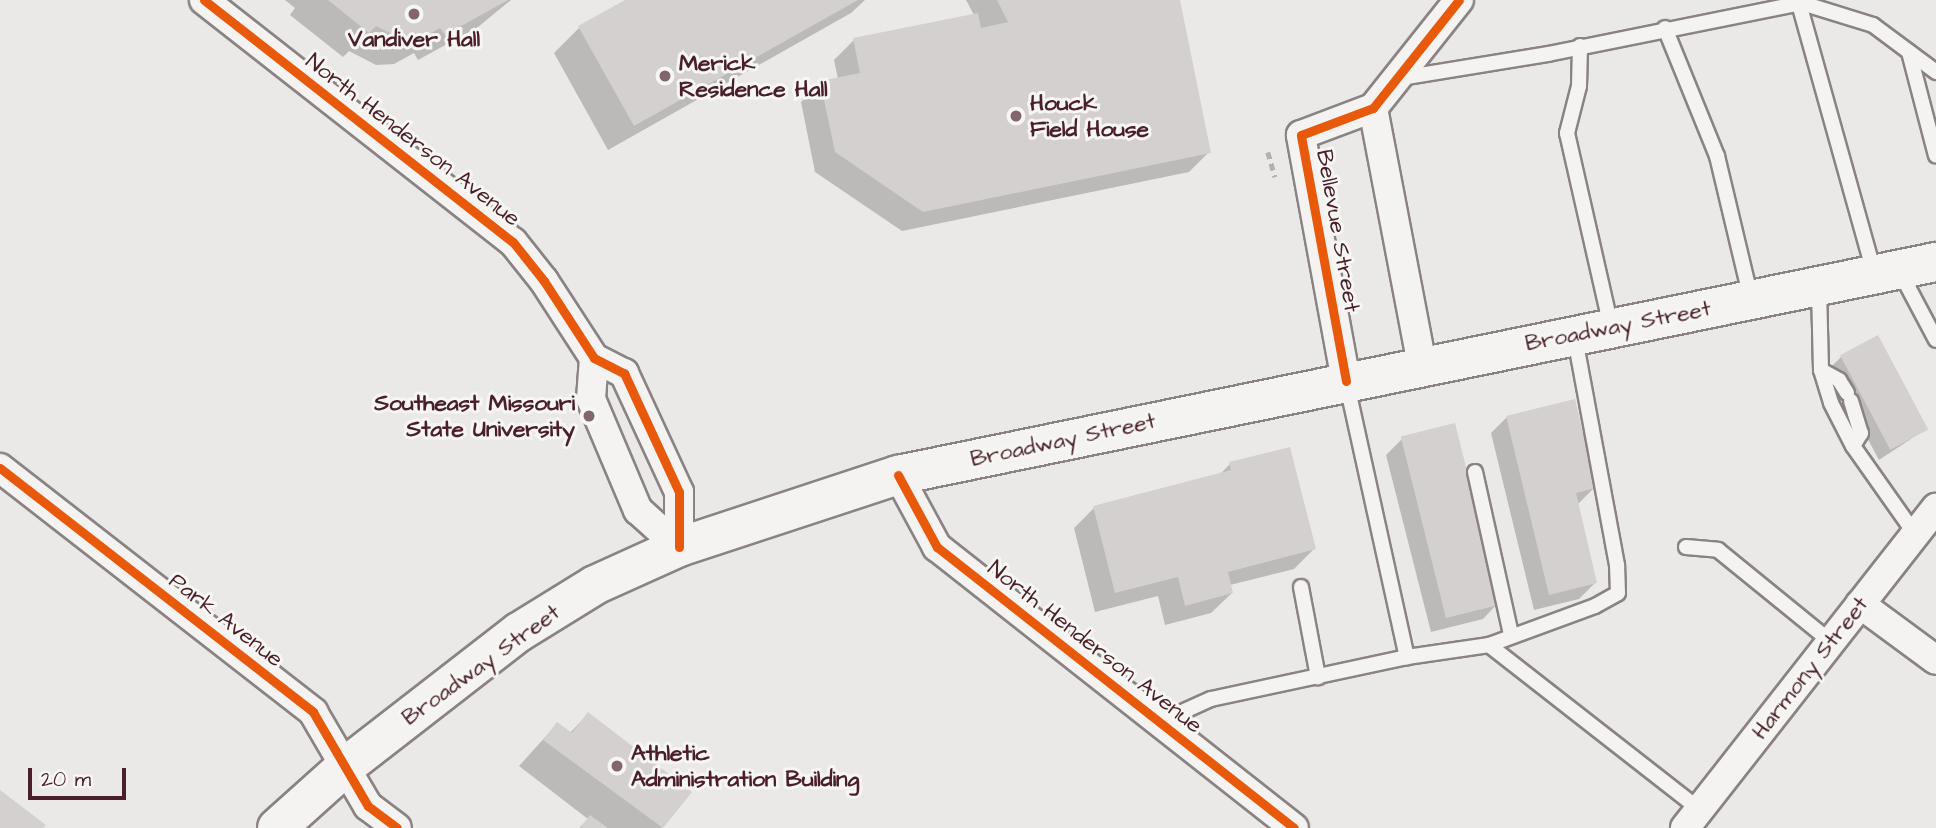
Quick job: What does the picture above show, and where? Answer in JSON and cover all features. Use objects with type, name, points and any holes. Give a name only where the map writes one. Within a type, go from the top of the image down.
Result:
[{"type":"main road","name":"Broadway Street","points":[[277,828],[346,766],[519,632],[595,585],[679,547],[898,475],[1422,364],[1752,301],[1936,262]]},
{"type":"street","name":"North Henderson Avenue","points":[[204,0],[513,242],[544,281],[594,358],[624,373],[679,492],[679,547]]},
{"type":"street","points":[[1422,364],[1373,108],[1459,0]]},
{"type":"street","name":"Bellevue Street","points":[[1346,380],[1301,135],[1373,108]]},
{"type":"street","points":[[594,358],[591,399],[638,510],[679,547]]},
{"type":"street","name":"Park Avenue","points":[[0,468],[313,712],[368,806],[397,828]]},
{"type":"street","name":"North Henderson Avenue","points":[[898,475],[937,547],[1294,828]]},
{"type":"street","name":"Harmony Street","points":[[1693,819],[1936,508]]},
{"type":"street","points":[[1860,604],[1936,660]]},
{"type":"lane","points":[[1396,79],[1580,46],[1804,1],[1873,25],[1936,72]]},
{"type":"lane","points":[[1804,1],[1886,271],[1936,340]]},
{"type":"lane","points":[[1665,28],[1717,156],[1752,301]]},
{"type":"lane","points":[[1160,722],[1211,699],[1408,657],[1489,645],[1595,606],[1618,593],[1593,330],[1567,133],[1579,86],[1580,46]]},
{"type":"lane","points":[[1909,52],[1936,156]]},
{"type":"lane","points":[[1819,287],[1821,370],[1830,403],[1853,446],[1915,534]]},
{"type":"lane","points":[[1821,370],[1839,380],[1849,397],[1861,433],[1853,446]]},
{"type":"lane","points":[[1346,380],[1408,657]]},
{"type":"lane","points":[[1475,472],[1511,635]]},
{"type":"lane","points":[[1686,547],[1718,550],[1830,641]]},
{"type":"lane","points":[[1301,587],[1318,677]]},
{"type":"lane","points":[[1489,645],[1693,819]]},
{"type":"building","name":"Vandiver Hall","points":[[328,0],[508,0],[445,35],[440,28],[421,39],[403,40],[376,26],[369,33]]},
{"type":"building","name":"Merick Residence Hall","points":[[625,0],[858,0],[634,126],[578,26]]},
{"type":"building","name":"Houck Field House","points":[[997,0],[1180,0],[1211,153],[923,212],[835,152],[820,81],[860,73],[853,38],[978,13],[981,28],[1008,22]]},
{"type":"building","points":[[1878,335],[1928,429],[1890,450],[1840,355]]},
{"type":"building","points":[[1575,399],[1596,488],[1576,493],[1597,583],[1549,595],[1506,416]]},
{"type":"building","points":[[1455,423],[1500,604],[1446,618],[1401,437]]},
{"type":"building","points":[[1290,447],[1316,549],[1228,572],[1233,593],[1185,606],[1178,577],[1115,593],[1093,506],[1231,470],[1229,462]]},
{"type":"building","name":"Athletic Administration Building","points":[[588,712],[692,792],[663,828],[543,740],[557,722],[572,733]]},
{"type":"building","points":[[0,790],[46,825],[43,828],[0,828]]},
{"type":"building","points":[[590,815],[608,828],[580,828]]},
{"type":"cycle path","points":[[204,0],[513,242],[544,281],[594,358],[624,373],[679,492],[679,547]]},
{"type":"cycle path","points":[[1346,381],[1301,135],[1373,108],[1459,0]]},
{"type":"cycle path","points":[[0,468],[313,712],[368,806],[397,828]]},
{"type":"cycle path","points":[[898,475],[937,547],[1294,828]]},
{"type":"place","name":"Vandiver Hall","points":[[414,14]]},
{"type":"place","name":"Merick Residence Hall","points":[[665,76]]},
{"type":"place","name":"Houck Field House","points":[[1016,116]]},
{"type":"place","name":"Southeast Missouri State University","points":[[589,416]]},
{"type":"place","name":"Athletic Administration Building","points":[[617,766]]}]
